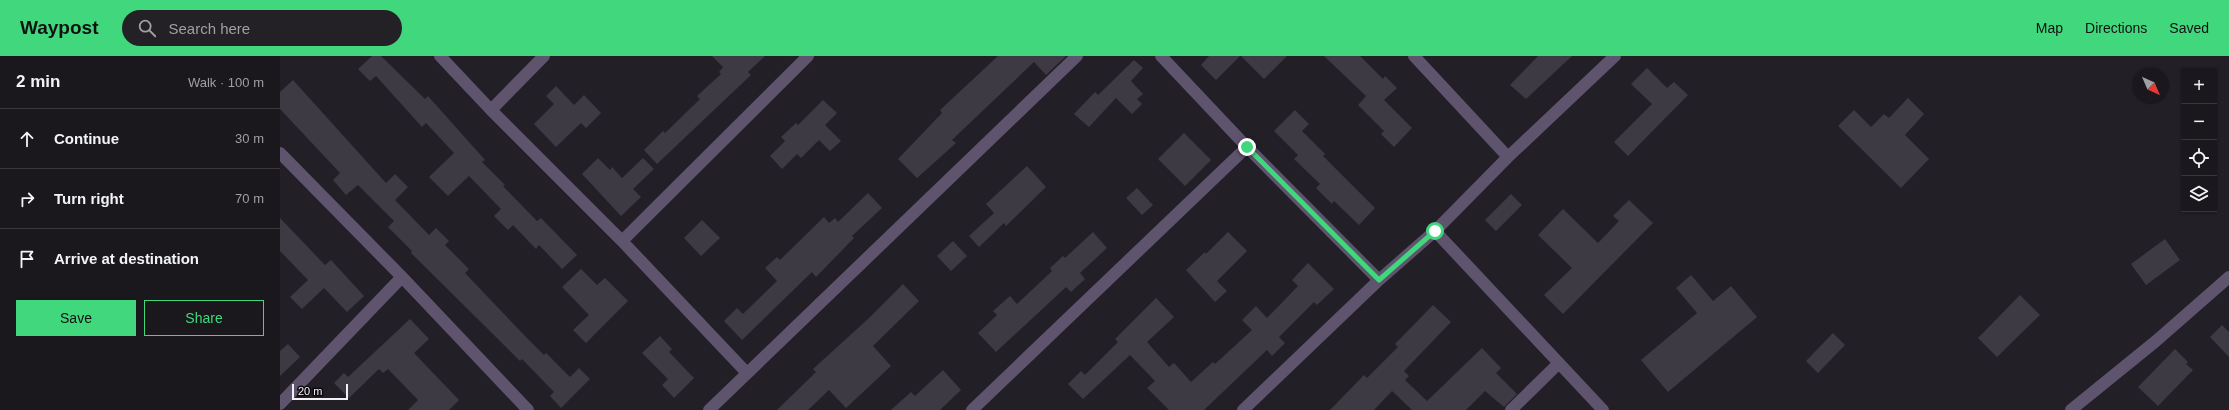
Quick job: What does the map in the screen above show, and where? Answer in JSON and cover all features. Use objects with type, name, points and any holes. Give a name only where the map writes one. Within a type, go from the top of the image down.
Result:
[{"type":"street","points":[[440,56],[491,110],[622,241],[746,372]]},
{"type":"street","points":[[491,110],[544,56]]},
{"type":"street","points":[[622,241],[808,56]]},
{"type":"street","points":[[709,410],[746,372],[1077,56]]},
{"type":"street","points":[[1161,56],[1247,147],[1379,280]]},
{"type":"street","points":[[1414,56],[1508,157]]},
{"type":"street","points":[[1243,410],[1379,280],[1435,231],[1508,157],[1615,56]]},
{"type":"street","points":[[972,410],[1247,147]]},
{"type":"street","points":[[280,152],[402,277],[528,410]]},
{"type":"street","points":[[1435,231],[1604,410]]},
{"type":"street","points":[[280,404],[402,277]]},
{"type":"street","points":[[2071,410],[2156,341],[2229,278]]},
{"type":"street","points":[[1511,410],[1559,363]]},
{"type":"building","points":[[372,56],[381,56],[425,99],[428,96],[485,160],[482,162],[505,185],[503,186],[537,221],[541,218],[577,255],[562,269],[539,245],[536,249],[513,225],[508,230],[494,216],[501,209],[469,176],[448,196],[429,177],[454,153],[426,123],[422,127],[376,76],[370,81],[358,69]]},
{"type":"building","points":[[712,56],[765,56],[748,72],[751,75],[657,164],[644,150],[663,131],[665,133],[700,99],[697,96],[721,74],[719,72],[723,67]]},
{"type":"building","points":[[998,56],[1066,56],[1046,75],[1034,62],[952,140],[956,143],[917,178],[898,159],[942,113],[940,110]]},
{"type":"building","points":[[1209,56],[1240,56],[1216,80],[1201,65]]},
{"type":"building","points":[[1241,56],[1287,56],[1264,79]]},
{"type":"building","points":[[1324,56],[1360,56],[1383,79],[1385,76],[1397,88],[1384,100],[1412,128],[1394,147],[1381,134],[1384,131],[1358,105],[1366,96]]},
{"type":"building","points":[[1538,56],[1572,56],[1526,99],[1510,85]]},
{"type":"building","points":[[1134,60],[1143,68],[1131,81],[1143,94],[1137,99],[1142,104],[1132,114],[1116,98],[1089,127],[1074,114],[1095,92],[1098,95]]},
{"type":"building","points":[[1647,68],[1667,88],[1674,82],[1688,95],[1628,156],[1614,142],[1652,104],[1631,84]]},
{"type":"building","points":[[293,80],[386,183],[395,174],[408,187],[395,200],[429,235],[436,228],[449,241],[445,245],[469,269],[465,273],[524,335],[544,355],[546,353],[570,377],[579,368],[590,379],[561,408],[550,396],[554,392],[522,359],[520,361],[411,253],[412,251],[388,227],[394,221],[358,185],[346,195],[333,180],[340,173],[280,109],[280,92]]},
{"type":"building","points":[[556,86],[574,105],[584,95],[601,113],[586,128],[581,123],[556,147],[534,124],[554,104],[546,96]]},
{"type":"building","points":[[1908,98],[1924,114],[1905,135],[1929,159],[1901,188],[1838,126],[1854,110],[1871,127],[1884,114],[1889,118]]},
{"type":"building","points":[[823,100],[837,113],[825,125],[841,141],[830,151],[819,140],[801,158],[797,154],[782,169],[770,156],[785,141],[781,137],[796,123],[798,125]]},
{"type":"building","points":[[1295,110],[1309,124],[1302,131],[1325,154],[1323,156],[1375,208],[1359,225],[1334,201],[1332,204],[1316,188],[1320,184],[1294,159],[1298,155],[1274,131]]},
{"type":"building","points":[[1184,133],[1211,160],[1185,186],[1158,159]]},
{"type":"building","points":[[598,158],[610,170],[612,167],[622,178],[643,158],[654,169],[633,189],[641,197],[621,216],[582,174]]},
{"type":"building","points":[[1027,166],[1046,187],[1006,226],[1004,223],[979,247],[969,236],[994,213],[986,204]]},
{"type":"building","points":[[1137,188],[1153,205],[1142,215],[1126,198]]},
{"type":"building","points":[[868,193],[882,208],[852,236],[854,238],[816,277],[812,272],[742,340],[724,321],[737,308],[743,314],[777,281],[765,268],[777,257],[780,260],[824,217],[829,223],[835,218],[838,222]]},
{"type":"building","points":[[1511,194],[1522,205],[1496,231],[1485,220]]},
{"type":"building","points":[[1629,200],[1653,223],[1563,314],[1544,295],[1572,268],[1538,235],[1563,209],[1598,243],[1619,221],[1613,216]]},
{"type":"building","points":[[280,218],[325,265],[331,260],[364,296],[347,312],[324,288],[302,309],[290,297],[308,280],[280,251]]},
{"type":"building","points":[[702,220],[720,238],[701,256],[684,238]]},
{"type":"building","points":[[1093,232],[1107,248],[1080,273],[1085,279],[1071,292],[1066,287],[996,352],[978,333],[997,315],[993,311],[1010,296],[1017,304],[1052,271],[1050,268],[1063,256],[1065,258]]},
{"type":"building","points":[[1228,232],[1247,251],[1217,281],[1227,291],[1215,302],[1186,270],[1205,252],[1206,254]]},
{"type":"building","points":[[2165,239],[2180,260],[2146,285],[2131,264]]},
{"type":"building","points":[[953,241],[967,256],[951,271],[937,256]]},
{"type":"building","points":[[1308,263],[1334,289],[1317,305],[1314,302],[1279,337],[1285,343],[1272,356],[1267,350],[1204,410],[1169,410],[1147,388],[1155,381],[1130,355],[1083,399],[1068,384],[1081,371],[1085,375],[1118,342],[1115,339],[1156,298],[1174,317],[1147,342],[1169,367],[1174,363],[1191,382],[1213,362],[1215,364],[1252,330],[1242,320],[1256,306],[1267,318],[1298,286],[1292,280]]},
{"type":"building","points":[[581,269],[597,285],[605,278],[628,301],[586,343],[573,330],[589,315],[562,287]]},
{"type":"building","points":[[1691,275],[1713,301],[1731,286],[1757,317],[1668,392],[1641,360],[1697,313],[1676,288]]},
{"type":"building","points":[[903,284],[919,301],[873,346],[891,366],[846,408],[829,390],[808,410],[777,410],[816,372],[813,369],[869,318]]},
{"type":"building","points":[[2020,295],[2040,315],[1997,357],[1978,338]]},
{"type":"building","points":[[1433,305],[1451,322],[1404,371],[1409,376],[1405,380],[1427,401],[1482,348],[1501,368],[1496,373],[1517,394],[1504,407],[1485,391],[1466,410],[1412,410],[1392,391],[1374,410],[1330,410],[1364,375],[1367,378],[1398,347],[1395,344]]},
{"type":"building","points":[[410,319],[429,339],[414,353],[459,400],[449,410],[408,410],[418,400],[388,369],[383,373],[379,369],[349,398],[334,383],[344,373],[348,377]]},
{"type":"building","points":[[2222,325],[2229,332],[2229,357],[2210,337]]},
{"type":"building","points":[[1833,333],[1845,345],[1818,373],[1806,361]]},
{"type":"building","points":[[660,336],[672,349],[669,352],[694,378],[674,398],[662,385],[668,379],[642,353]]},
{"type":"building","points":[[288,344],[300,357],[280,376],[280,351]]},
{"type":"building","points":[[2175,349],[2188,362],[2186,364],[2193,370],[2158,406],[2138,387]]},
{"type":"building","points":[[943,370],[961,390],[940,410],[891,410],[911,392],[915,396]]},
{"type":"route","points":[[1247,147],[1379,280],[1435,231]]}]
